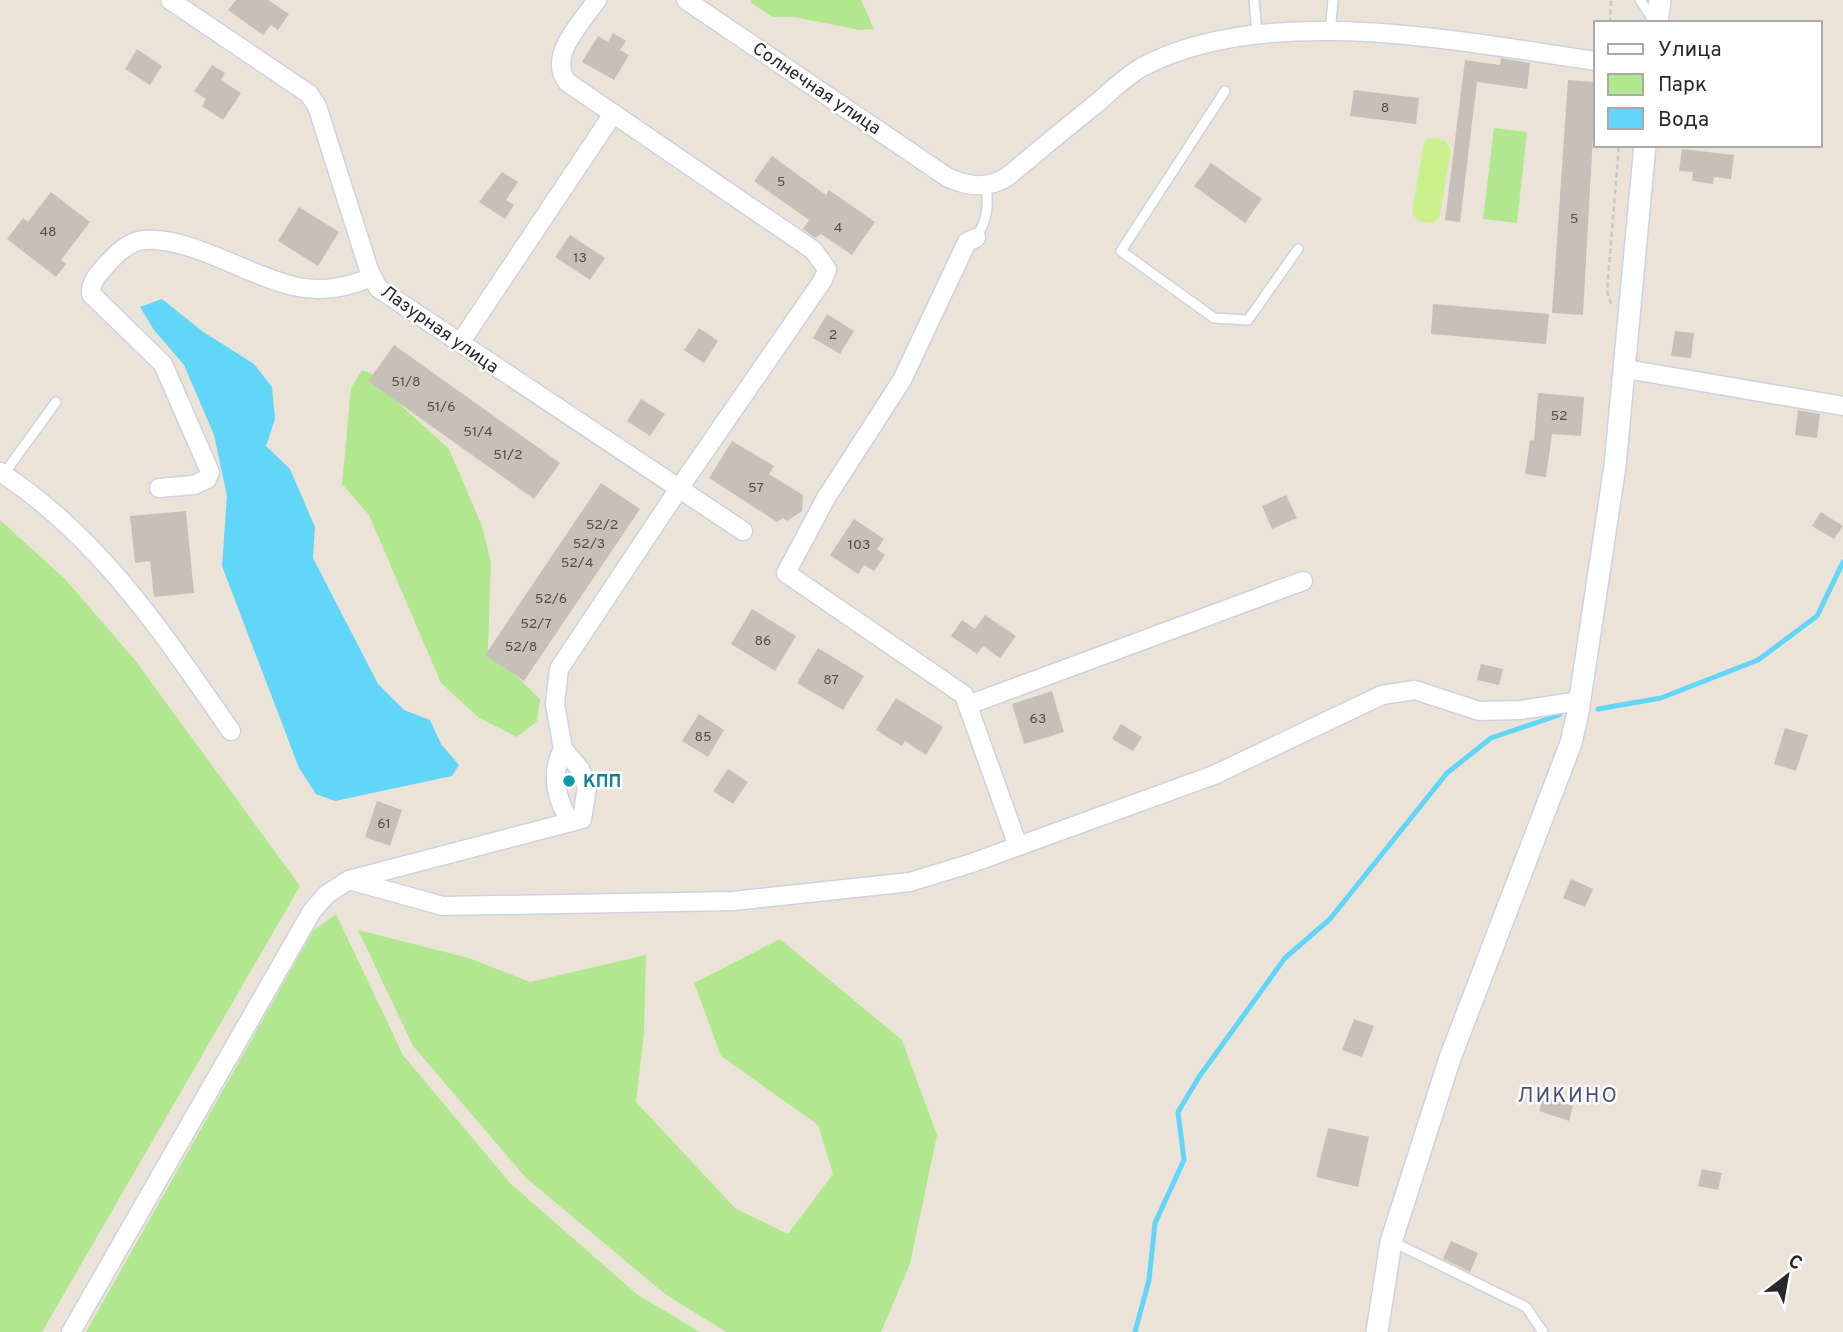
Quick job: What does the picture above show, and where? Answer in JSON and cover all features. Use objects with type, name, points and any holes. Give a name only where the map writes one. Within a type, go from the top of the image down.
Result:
[{"type":"street","name":"Лазурная улица","points":[[170,0],[309,94],[317,106],[372,277],[378,288],[743,531]]},
{"type":"street","points":[[576,821],[587,795],[585,779],[563,749],[555,704],[559,669],[823,280],[827,269],[813,250],[567,82],[559,65],[566,46],[597,0]]},
{"type":"street","name":"Солнечная улица","points":[[686,0],[947,177],[964,184],[986,186]]},
{"type":"street","points":[[1656,21],[1660,0]]},
{"type":"street","points":[[986,186],[1007,177],[1140,68],[1197,45],[1258,33],[1413,36],[1594,61]]},
{"type":"street","points":[[460,343],[613,114]]},
{"type":"street","points":[[1377,1332],[1391,1242],[1456,1041],[1571,743],[1603,564],[1626,369],[1645,147]]},
{"type":"street","points":[[976,238],[967,242],[902,380],[826,498],[786,573],[964,695],[1018,846]]},
{"type":"street","points":[[159,488],[194,485],[207,479],[210,472],[163,364],[153,351],[91,294],[90,287],[110,261],[132,243],[153,240],[210,256],[297,287],[331,289],[372,277]]},
{"type":"street","points":[[1626,369],[1843,406]]},
{"type":"street","points":[[2,474],[95,549],[135,598],[231,731]]},
{"type":"street","points":[[968,705],[1303,581]]},
{"type":"street","points":[[349,880],[443,906],[733,901],[910,882],[1214,775],[1381,695],[1415,690],[1479,711],[1520,710],[1580,701]]},
{"type":"street","points":[[563,749],[557,765],[556,789],[576,821]]},
{"type":"street","points":[[71,1332],[312,911],[327,894],[349,880],[576,821]]},
{"type":"lane","points":[[1254,0],[1258,33]]},
{"type":"lane","points":[[1330,33],[1333,0]]},
{"type":"lane","points":[[1640,0],[1655,21]]},
{"type":"lane","points":[[1225,91],[1121,251],[1214,318],[1248,320],[1298,249]]},
{"type":"lane","points":[[976,238],[985,224],[989,206],[986,186]]},
{"type":"lane","points":[[2,474],[57,402]]},
{"type":"lane","points":[[1391,1242],[1526,1307],[1543,1332]]},
{"type":"path","points":[[1610,21],[1611,0]]},
{"type":"path","points":[[1612,310],[1607,291],[1619,147]]},
{"type":"green space","points":[[751,0],[861,0],[874,29],[860,30],[794,17],[773,17],[751,3]]},
{"type":"green space","points":[[1494,128],[1527,132],[1517,223],[1483,219]]},
{"type":"green space","points":[[1427,139],[1445,141],[1451,150],[1439,218],[1433,223],[1418,221],[1412,213],[1424,143]]},
{"type":"green space","points":[[362,370],[375,375],[379,385],[449,449],[482,526],[491,562],[488,649],[540,699],[537,721],[517,737],[479,718],[441,683],[369,515],[342,484],[351,388]]},
{"type":"green space","points":[[0,520],[65,579],[135,660],[300,886],[42,1332],[0,1332]]},
{"type":"green space","points":[[336,914],[403,1055],[510,1183],[638,1295],[700,1332],[86,1332],[313,931]]},
{"type":"green space","points":[[358,930],[469,958],[530,982],[646,955],[644,1033],[636,1102],[735,1208],[788,1234],[833,1174],[818,1125],[721,1056],[694,983],[780,939],[902,1040],[937,1135],[910,1264],[881,1332],[726,1332],[665,1294],[526,1178],[413,1046]]},
{"type":"water","points":[[162,299],[202,331],[254,364],[272,387],[275,419],[266,446],[290,469],[315,527],[313,558],[378,684],[404,710],[430,720],[441,744],[459,765],[452,776],[335,801],[316,794],[299,768],[222,566],[227,496],[214,435],[184,365],[154,330],[140,307]]},
{"type":"building","points":[[236,0],[268,0],[289,14],[278,30],[271,25],[263,35],[228,10]]},
{"type":"building","points":[[613,33],[626,41],[620,50],[629,55],[614,80],[582,62],[598,36],[608,42]]},
{"type":"building","points":[[137,49],[162,66],[150,85],[125,69]]},
{"type":"building","points":[[1501,58],[1530,63],[1527,89],[1477,82],[1460,222],[1445,220],[1465,60],[1500,65]]},
{"type":"building","points":[[212,65],[225,73],[221,80],[241,93],[223,120],[202,106],[206,99],[194,91]]},
{"type":"building","points":[[1568,80],[1594,82],[1583,315],[1552,313]]},
{"type":"building","points":[[1354,90],[1419,98],[1416,124],[1350,116]]},
{"type":"building","points":[[1682,149],[1734,155],[1731,179],[1714,177],[1713,184],[1692,181],[1693,172],[1679,171]]},
{"type":"building","points":[[772,156],[826,195],[829,190],[875,222],[852,255],[821,234],[815,238],[803,229],[809,220],[754,181]]},
{"type":"building","points":[[1211,163],[1262,199],[1245,223],[1194,186]]},
{"type":"building","points":[[502,172],[518,182],[506,200],[514,205],[505,219],[479,202]]},
{"type":"building","points":[[51,192],[90,222],[61,260],[66,264],[56,277],[7,239],[23,218],[28,222]]},
{"type":"building","points":[[299,207],[339,232],[318,266],[278,241]]},
{"type":"building","points":[[570,235],[605,258],[590,280],[555,257]]},
{"type":"building","points":[[1433,304],[1549,314],[1546,344],[1431,334]]},
{"type":"building","points":[[827,314],[854,331],[840,354],[813,338]]},
{"type":"building","points":[[699,328],[718,341],[704,363],[684,350]]},
{"type":"building","points":[[1675,331],[1694,333],[1691,358],[1671,356]]},
{"type":"building","points":[[394,345],[560,463],[534,499],[368,381]]},
{"type":"building","points":[[1538,393],[1584,397],[1581,436],[1552,434],[1546,477],[1525,474],[1530,440],[1534,441]]},
{"type":"building","points":[[641,399],[665,414],[650,436],[627,421]]},
{"type":"building","points":[[1798,410],[1820,414],[1817,438],[1795,435]]},
{"type":"building","points":[[732,441],[774,466],[769,474],[803,495],[802,511],[787,521],[783,518],[777,522],[709,478]]},
{"type":"building","points":[[601,483],[640,509],[524,681],[485,655]]},
{"type":"building","points":[[1286,495],[1297,518],[1272,529],[1262,506]]},
{"type":"building","points":[[186,511],[194,593],[154,597],[150,561],[135,563],[130,516]]},
{"type":"building","points":[[1821,512],[1843,526],[1834,539],[1812,526]]},
{"type":"building","points":[[854,519],[884,539],[877,549],[885,555],[874,571],[864,565],[858,574],[830,555]]},
{"type":"building","points":[[752,609],[796,636],[775,671],[731,644]]},
{"type":"building","points":[[985,615],[1016,636],[1000,658],[983,646],[977,654],[951,636],[962,620],[975,629]]},
{"type":"building","points":[[818,648],[864,676],[843,710],[797,683]]},
{"type":"building","points":[[1481,664],[1503,669],[1499,685],[1477,680]]},
{"type":"building","points":[[1052,691],[1064,732],[1024,744],[1012,704]]},
{"type":"building","points":[[896,698],[943,727],[926,755],[905,741],[902,746],[876,730]]},
{"type":"building","points":[[699,714],[724,730],[708,757],[682,741]]},
{"type":"building","points":[[1121,724],[1142,737],[1133,751],[1112,739]]},
{"type":"building","points":[[1785,728],[1808,735],[1796,771],[1774,764]]},
{"type":"building","points":[[728,769],[748,782],[733,804],[713,791]]},
{"type":"building","points":[[377,801],[402,810],[390,846],[365,837]]},
{"type":"building","points":[[1571,879],[1593,889],[1585,907],[1563,898]]},
{"type":"building","points":[[1354,1019],[1374,1026],[1362,1057],[1342,1050]]},
{"type":"building","points":[[1543,1097],[1573,1106],[1569,1121],[1539,1111]]},
{"type":"building","points":[[1328,1128],[1369,1137],[1358,1187],[1316,1177]]},
{"type":"building","points":[[1702,1169],[1722,1173],[1718,1190],[1698,1186]]},
{"type":"building","points":[[1451,1241],[1478,1253],[1470,1272],[1443,1259]]},
{"type":"waterway","points":[[1598,709],[1661,698],[1758,660],[1817,616],[1843,562]]},
{"type":"waterway","points":[[1135,1332],[1149,1280],[1155,1223],[1184,1160],[1178,1112],[1199,1077],[1285,958],[1330,919],[1447,773],[1491,738],[1559,715]]},
{"type":"place","name":"КПП","points":[[569,781]]},
{"type":"district","name":"ЛИКИНО","points":[[1568,1095]]}]
